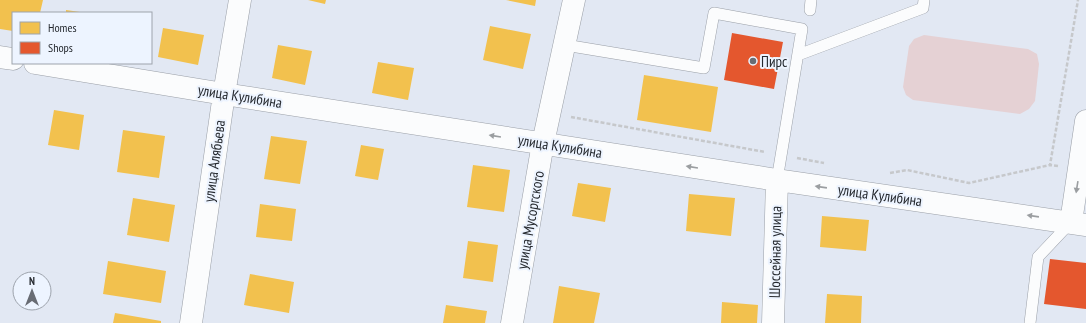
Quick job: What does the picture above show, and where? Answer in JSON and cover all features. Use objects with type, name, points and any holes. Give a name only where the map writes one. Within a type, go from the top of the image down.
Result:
[{"type":"street","name":"улица Алябьева","points":[[191,323],[224,94],[240,0]]},
{"type":"street","name":"улица Мусоргского","points":[[512,323],[544,143],[574,0]]},
{"type":"street","points":[[0,57],[12,59]]},
{"type":"street","name":"улица Кулибина","points":[[41,64],[777,180],[1079,223]]},
{"type":"street","points":[[1079,223],[1080,168],[1086,121]]},
{"type":"street","name":"Шоссейная улица","points":[[774,323],[777,180]]},
{"type":"lane","points":[[798,55],[923,8],[924,0]]},
{"type":"lane","points":[[565,44],[704,68],[714,13],[802,29],[777,180]]},
{"type":"lane","points":[[1030,323],[1038,257],[1079,223]]},
{"type":"path","points":[[1050,165],[1078,0]]},
{"type":"path","points":[[550,114],[825,163]]},
{"type":"path","points":[[884,173],[908,170],[969,183],[1050,165],[1080,168]]},
{"type":"shaded area","points":[[924,35],[1028,49],[1037,54],[1039,64],[1035,101],[1029,109],[1020,114],[913,100],[906,95],[903,87],[909,46],[914,39]]},
{"type":"building: Homes","points":[[0,0],[43,0],[40,12],[12,12],[12,31],[0,29]]},
{"type":"building: Homes","points":[[308,0],[326,0],[325,4]]},
{"type":"building: Homes","points":[[506,0],[536,0],[535,6]]},
{"type":"building: Homes","points":[[66,10],[80,12],[66,12]]},
{"type":"building: Homes","points":[[490,26],[531,34],[523,69],[483,60]]},
{"type":"building: Homes","points":[[163,28],[204,35],[198,65],[158,57]]},
{"type":"building: Homes","points":[[278,45],[312,51],[305,85],[272,78]]},
{"type":"building: Homes","points":[[378,62],[414,68],[408,100],[372,93]]},
{"type":"building: Homes","points":[[644,75],[718,87],[711,132],[637,120]]},
{"type":"building: Homes","points":[[54,110],[84,115],[79,150],[48,145]]},
{"type":"building: Homes","points":[[123,130],[165,136],[159,178],[117,172]]},
{"type":"building: Homes","points":[[271,136],[307,141],[300,184],[264,179]]},
{"type":"building: Homes","points":[[361,145],[384,149],[378,180],[355,176]]},
{"type":"building: Homes","points":[[473,165],[510,170],[504,212],[467,207]]},
{"type":"building: Homes","points":[[578,183],[611,188],[605,222],[572,216]]},
{"type":"building: Homes","points":[[689,194],[735,198],[731,236],[686,231]]},
{"type":"building: Homes","points":[[133,198],[175,205],[169,242],[127,235]]},
{"type":"building: Homes","points":[[260,204],[296,209],[292,241],[256,237]]},
{"type":"building: Homes","points":[[822,216],[869,220],[866,251],[820,247]]},
{"type":"building: Homes","points":[[468,241],[498,245],[493,282],[463,278]]},
{"type":"building: Homes","points":[[108,261],[166,271],[161,303],[103,294]]},
{"type":"building: Homes","points":[[250,274],[294,282],[289,313],[244,305]]},
{"type":"building: Homes","points":[[559,286],[600,293],[594,323],[553,323]]},
{"type":"building: Homes","points":[[827,294],[862,296],[861,323],[825,323]]},
{"type":"building: Homes","points":[[722,302],[758,305],[757,323],[721,323]]},
{"type":"building: Homes","points":[[446,305],[487,311],[485,323],[443,323]]},
{"type":"building: Homes","points":[[115,313],[161,321],[161,323],[113,323]]},
{"type":"building: Shops","name":"Пирс","points":[[732,33],[783,42],[774,89],[724,80]]},
{"type":"building: Shops","points":[[1050,259],[1086,263],[1086,309],[1044,304]]},
{"type":"place","name":"Пирс","points":[[753,61]]}]
